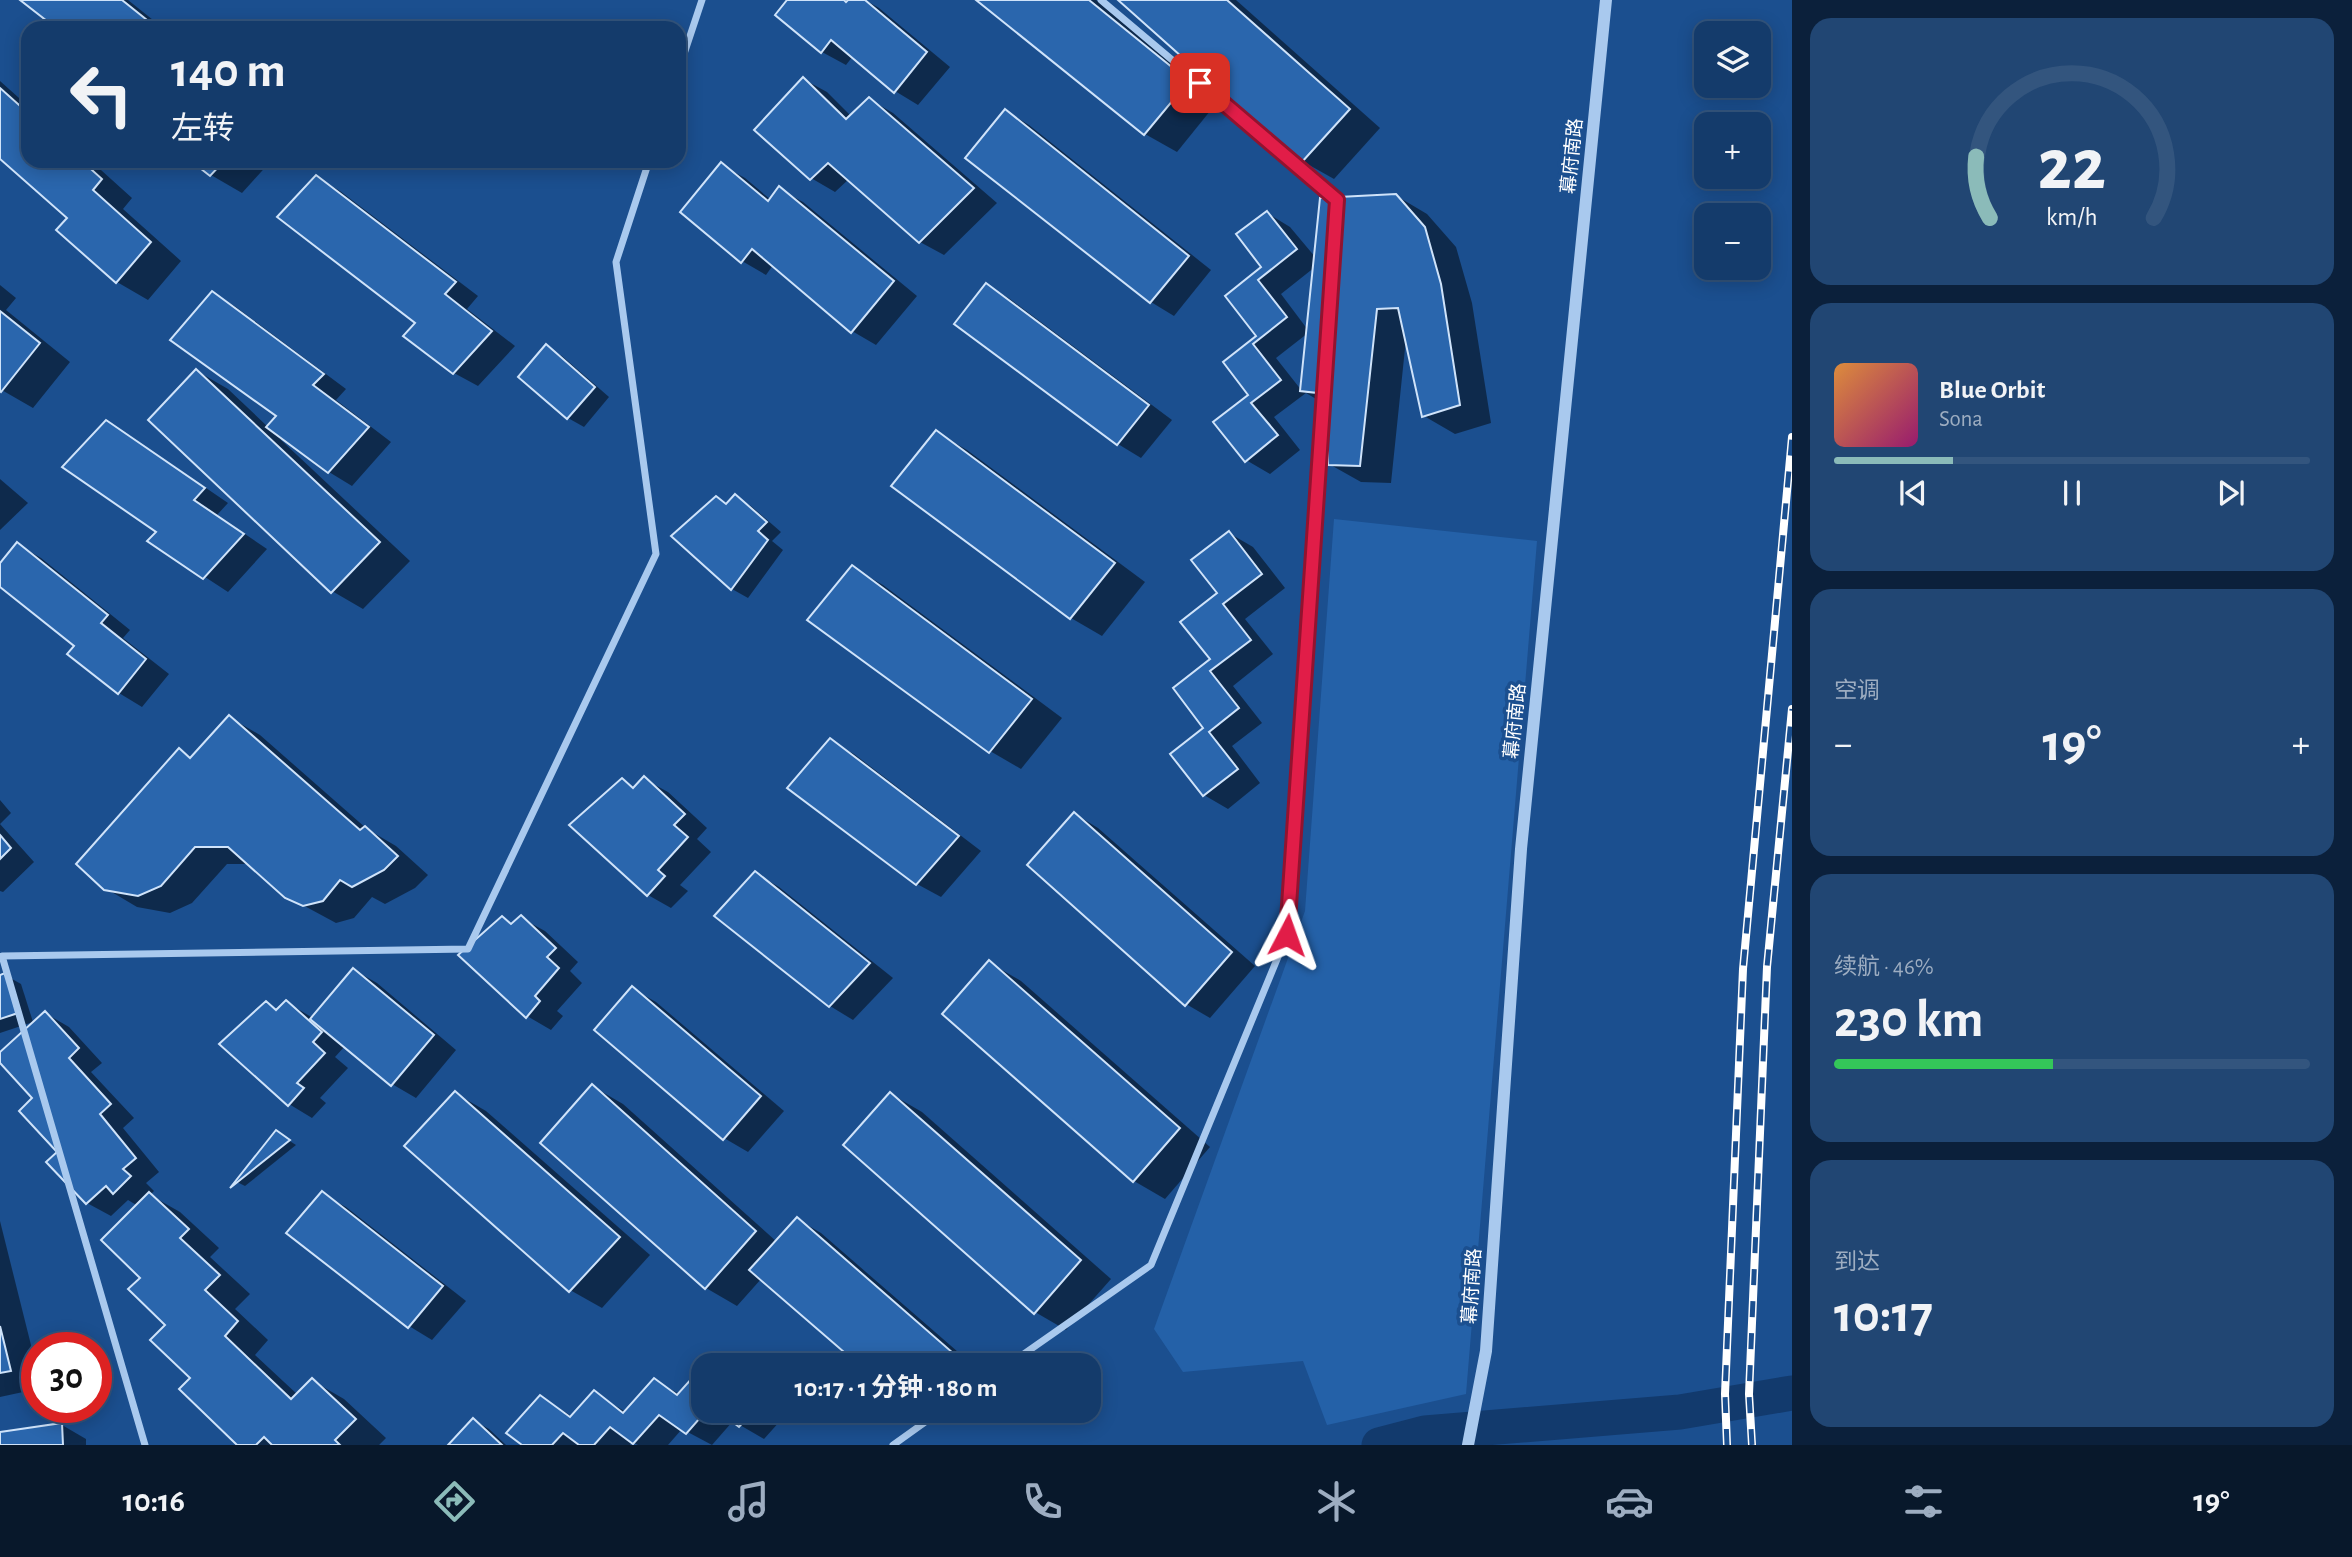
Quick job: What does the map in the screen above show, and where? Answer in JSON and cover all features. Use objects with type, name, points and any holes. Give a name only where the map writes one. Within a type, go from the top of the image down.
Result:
[{"type":"street","points":[[686,48],[702,0]]},
{"type":"street","points":[[1025,1353],[1151,1265],[1287,935],[1337,200],[1101,0]]},
{"type":"street","name":"幕府南路","points":[[1468,1445],[1486,1351],[1521,849],[1606,0]]},
{"type":"street","points":[[145,1445],[2,956],[468,949],[656,554],[616,262],[647,168]]},
{"type":"street","points":[[892,1445],[923,1423]]},
{"type":"shaded area","points":[[1334,519],[1537,541],[1466,1394],[1327,1425],[1303,1361],[1183,1372],[1154,1329],[1305,911]]},
{"type":"building","points":[[20,0],[122,0],[148,21],[47,21]]},
{"type":"building","points":[[787,0],[865,0],[927,52],[894,93],[831,40],[821,53],[775,15]]},
{"type":"building","points":[[976,0],[1089,0],[1189,81],[1144,135]]},
{"type":"building","points":[[1118,0],[1227,0],[1350,109],[1301,163]]},
{"type":"building","points":[[803,77],[846,119],[869,97],[974,188],[919,243],[828,163],[810,180],[754,130]]},
{"type":"building","points":[[0,88],[21,107],[21,168],[90,168],[102,179],[93,190],[151,242],[116,283],[56,230],[67,218],[0,159]]},
{"type":"building","points":[[1005,109],[1189,256],[1150,303],[965,158]]},
{"type":"building","points":[[721,162],[768,201],[779,186],[894,281],[851,333],[752,249],[741,263],[680,212]]},
{"type":"building","points":[[200,168],[217,168],[210,176]]},
{"type":"building","points":[[316,175],[456,282],[445,294],[492,331],[453,374],[403,336],[415,323],[277,217]]},
{"type":"building","points":[[1396,194],[1425,227],[1441,284],[1460,405],[1422,417],[1398,308],[1377,309],[1360,466],[1328,465],[1326,394],[1300,391],[1320,198]]},
{"type":"building","points":[[1267,211],[1297,249],[1258,280],[1287,317],[1253,344],[1281,380],[1251,403],[1278,435],[1245,462],[1213,422],[1248,395],[1223,362],[1256,336],[1225,296],[1261,267],[1236,234]]},
{"type":"building","points":[[986,283],[1149,405],[1117,445],[954,324]]},
{"type":"building","points":[[212,291],[324,374],[313,385],[369,427],[328,473],[266,427],[276,416],[170,340]]},
{"type":"building","points":[[0,311],[40,343],[1,392],[0,391]]},
{"type":"building","points":[[546,344],[595,387],[567,419],[518,377]]},
{"type":"building","points":[[196,369],[380,542],[331,593],[148,420]]},
{"type":"building","points":[[106,420],[205,488],[194,500],[244,534],[203,579],[147,541],[156,532],[62,467]]},
{"type":"building","points":[[936,430],[1115,563],[1070,619],[891,486]]},
{"type":"building","points":[[735,494],[767,522],[758,531],[768,540],[731,590],[671,536],[716,496],[726,504]]},
{"type":"building","points":[[1229,531],[1262,574],[1223,604],[1251,640],[1210,671],[1239,708],[1209,732],[1238,769],[1203,796],[1170,754],[1203,728],[1173,688],[1210,659],[1180,622],[1217,593],[1191,560]]},
{"type":"building","points":[[17,542],[108,615],[101,623],[146,659],[118,694],[67,654],[74,646],[0,587],[0,563]]},
{"type":"building","points":[[852,565],[1032,699],[989,753],[807,620]]},
{"type":"building","points":[[229,715],[360,830],[365,826],[398,856],[384,870],[352,887],[340,880],[323,901],[303,906],[285,898],[228,847],[195,847],[161,886],[138,896],[104,890],[76,864],[179,748],[190,758]]},
{"type":"building","points":[[830,738],[959,836],[916,885],[787,788]]},
{"type":"building","points":[[644,776],[685,814],[674,825],[688,837],[658,870],[665,876],[647,896],[569,825],[622,778],[633,788]]},
{"type":"building","points":[[1074,812],[1232,952],[1185,1006],[1027,865]]},
{"type":"building","points":[[0,835],[11,848],[0,859]]},
{"type":"building","points":[[755,871],[870,963],[829,1007],[714,916]]},
{"type":"building","points":[[521,915],[556,948],[547,957],[559,968],[535,996],[540,1001],[526,1018],[458,955],[502,916],[511,924]]},
{"type":"building","points":[[989,960],[1180,1128],[1133,1182],[942,1014]]},
{"type":"building","points":[[353,968],[434,1035],[391,1086],[310,1019]]},
{"type":"building","points":[[5,973],[18,1013],[0,1019],[0,975]]},
{"type":"building","points":[[632,986],[761,1096],[723,1140],[594,1030]]},
{"type":"building","points":[[286,1000],[322,1032],[313,1042],[325,1053],[297,1083],[304,1088],[288,1106],[219,1044],[266,1001],[276,1010]]},
{"type":"building","points":[[45,1011],[79,1048],[69,1058],[111,1104],[100,1114],[136,1158],[123,1169],[131,1176],[113,1194],[106,1186],[86,1204],[46,1162],[57,1152],[19,1111],[32,1098],[0,1063],[0,1052]]},
{"type":"building","points":[[592,1084],[756,1231],[705,1289],[540,1143]]},
{"type":"building","points":[[455,1091],[620,1237],[569,1292],[404,1146]]},
{"type":"building","points":[[890,1092],[1081,1260],[1034,1314],[843,1145]]},
{"type":"building","points":[[276,1130],[290,1140],[230,1188]]},
{"type":"building","points":[[322,1191],[443,1286],[408,1328],[286,1233]]},
{"type":"building","points":[[149,1192],[189,1229],[180,1238],[220,1275],[205,1290],[238,1321],[225,1336],[291,1399],[312,1378],[356,1419],[335,1440],[340,1445],[272,1445],[264,1437],[256,1445],[237,1445],[179,1389],[190,1378],[150,1340],[165,1325],[128,1289],[140,1278],[101,1240]]},
{"type":"building","points":[[797,1217],[953,1353],[845,1353],[749,1270]]},
{"type":"building","points":[[0,1326],[11,1371],[0,1373]]},
{"type":"building","points":[[654,1378],[677,1395],[691,1379],[691,1423],[696,1423],[686,1434],[659,1415],[633,1444],[610,1427],[594,1445],[579,1445],[563,1433],[552,1445],[522,1445],[506,1433],[540,1395],[570,1417],[594,1390],[623,1413]]},
{"type":"building","points":[[473,1418],[502,1445],[448,1445]]},
{"type":"building","points":[[62,1423],[63,1445],[0,1445],[0,1432]]},
{"type":"waterway","points":[[1379,1445],[1425,1433],[1680,1412],[1792,1393]]},
{"type":"railway","points":[[1727,1445],[1725,1394],[1743,969],[1792,437]]},
{"type":"railway","points":[[1752,1445],[1749,1394],[1767,967],[1792,709]]},
{"type":"route","points":[[1200,83],[1337,200],[1287,935]]}]
